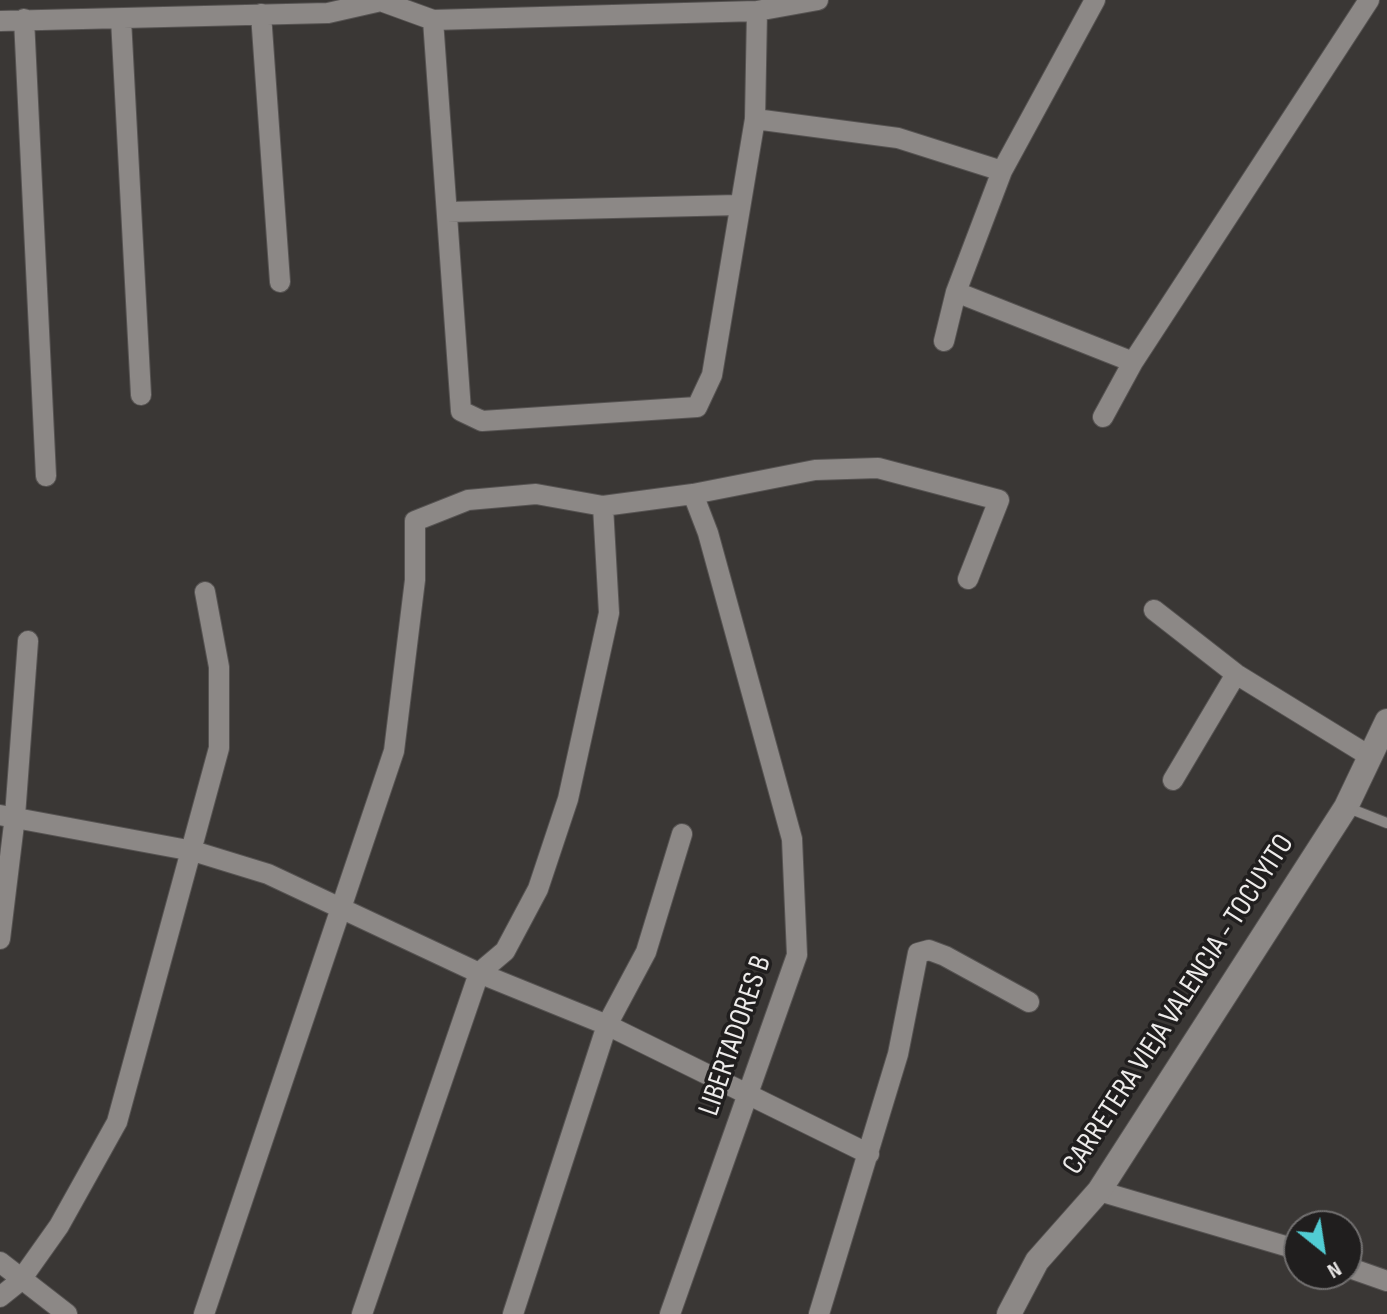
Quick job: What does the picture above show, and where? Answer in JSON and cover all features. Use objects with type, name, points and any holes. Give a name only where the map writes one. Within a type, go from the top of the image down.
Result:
[{"type":"street","points":[[0,21],[328,13],[380,0],[433,20],[678,7],[757,11],[818,0]]},
{"type":"street","points":[[944,341],[956,292],[1002,171],[1095,0]]},
{"type":"street","points":[[1103,417],[1133,362],[1369,0]]},
{"type":"street","points":[[433,20],[461,411],[482,421],[697,407],[712,375],[738,205],[755,119],[757,11]]},
{"type":"street","points":[[261,14],[280,282]]},
{"type":"street","points":[[24,19],[46,476]]},
{"type":"street","points":[[121,19],[141,395]]},
{"type":"street","points":[[755,119],[898,138],[1002,171]]},
{"type":"street","points":[[447,212],[738,205]]},
{"type":"street","points":[[956,292],[1133,362]]},
{"type":"street","points":[[204,1314],[394,751],[415,580],[415,521],[468,500],[536,494],[603,506],[693,494],[815,470],[878,468],[999,500],[968,579]]},
{"type":"street","name":"LIBERTADORES B","points":[[670,1314],[797,955],[792,839],[708,533],[693,494]]},
{"type":"street","points":[[362,1314],[479,973],[505,951],[538,889],[568,799],[609,613],[603,506]]},
{"type":"street","points":[[0,1297],[20,1281],[59,1226],[117,1122],[219,748],[219,667],[205,592]]},
{"type":"street","points":[[1154,610],[1236,674],[1371,757]]},
{"type":"street","points":[[0,939],[8,815],[28,641]]},
{"type":"street","points":[[1173,780],[1236,674]]},
{"type":"street","name":"CARRETERA VIEJA VALENCIA - TOCUYITO","points":[[1009,1314],[1037,1261],[1099,1191],[1346,807],[1387,721]]},
{"type":"street","points":[[8,815],[193,851],[268,874],[479,973],[607,1025],[869,1154]]},
{"type":"street","points":[[513,1314],[607,1025],[646,952],[682,834]]},
{"type":"street","points":[[819,1314],[898,1054],[918,953],[929,950],[945,956],[1029,1002]]},
{"type":"street","points":[[1099,1191],[1283,1245]]},
{"type":"street","points":[[0,1262],[20,1281],[67,1314]]},
{"type":"street","points":[[1363,1273],[1387,1281]]},
{"type":"lane","points":[[1346,807],[1387,823]]}]
